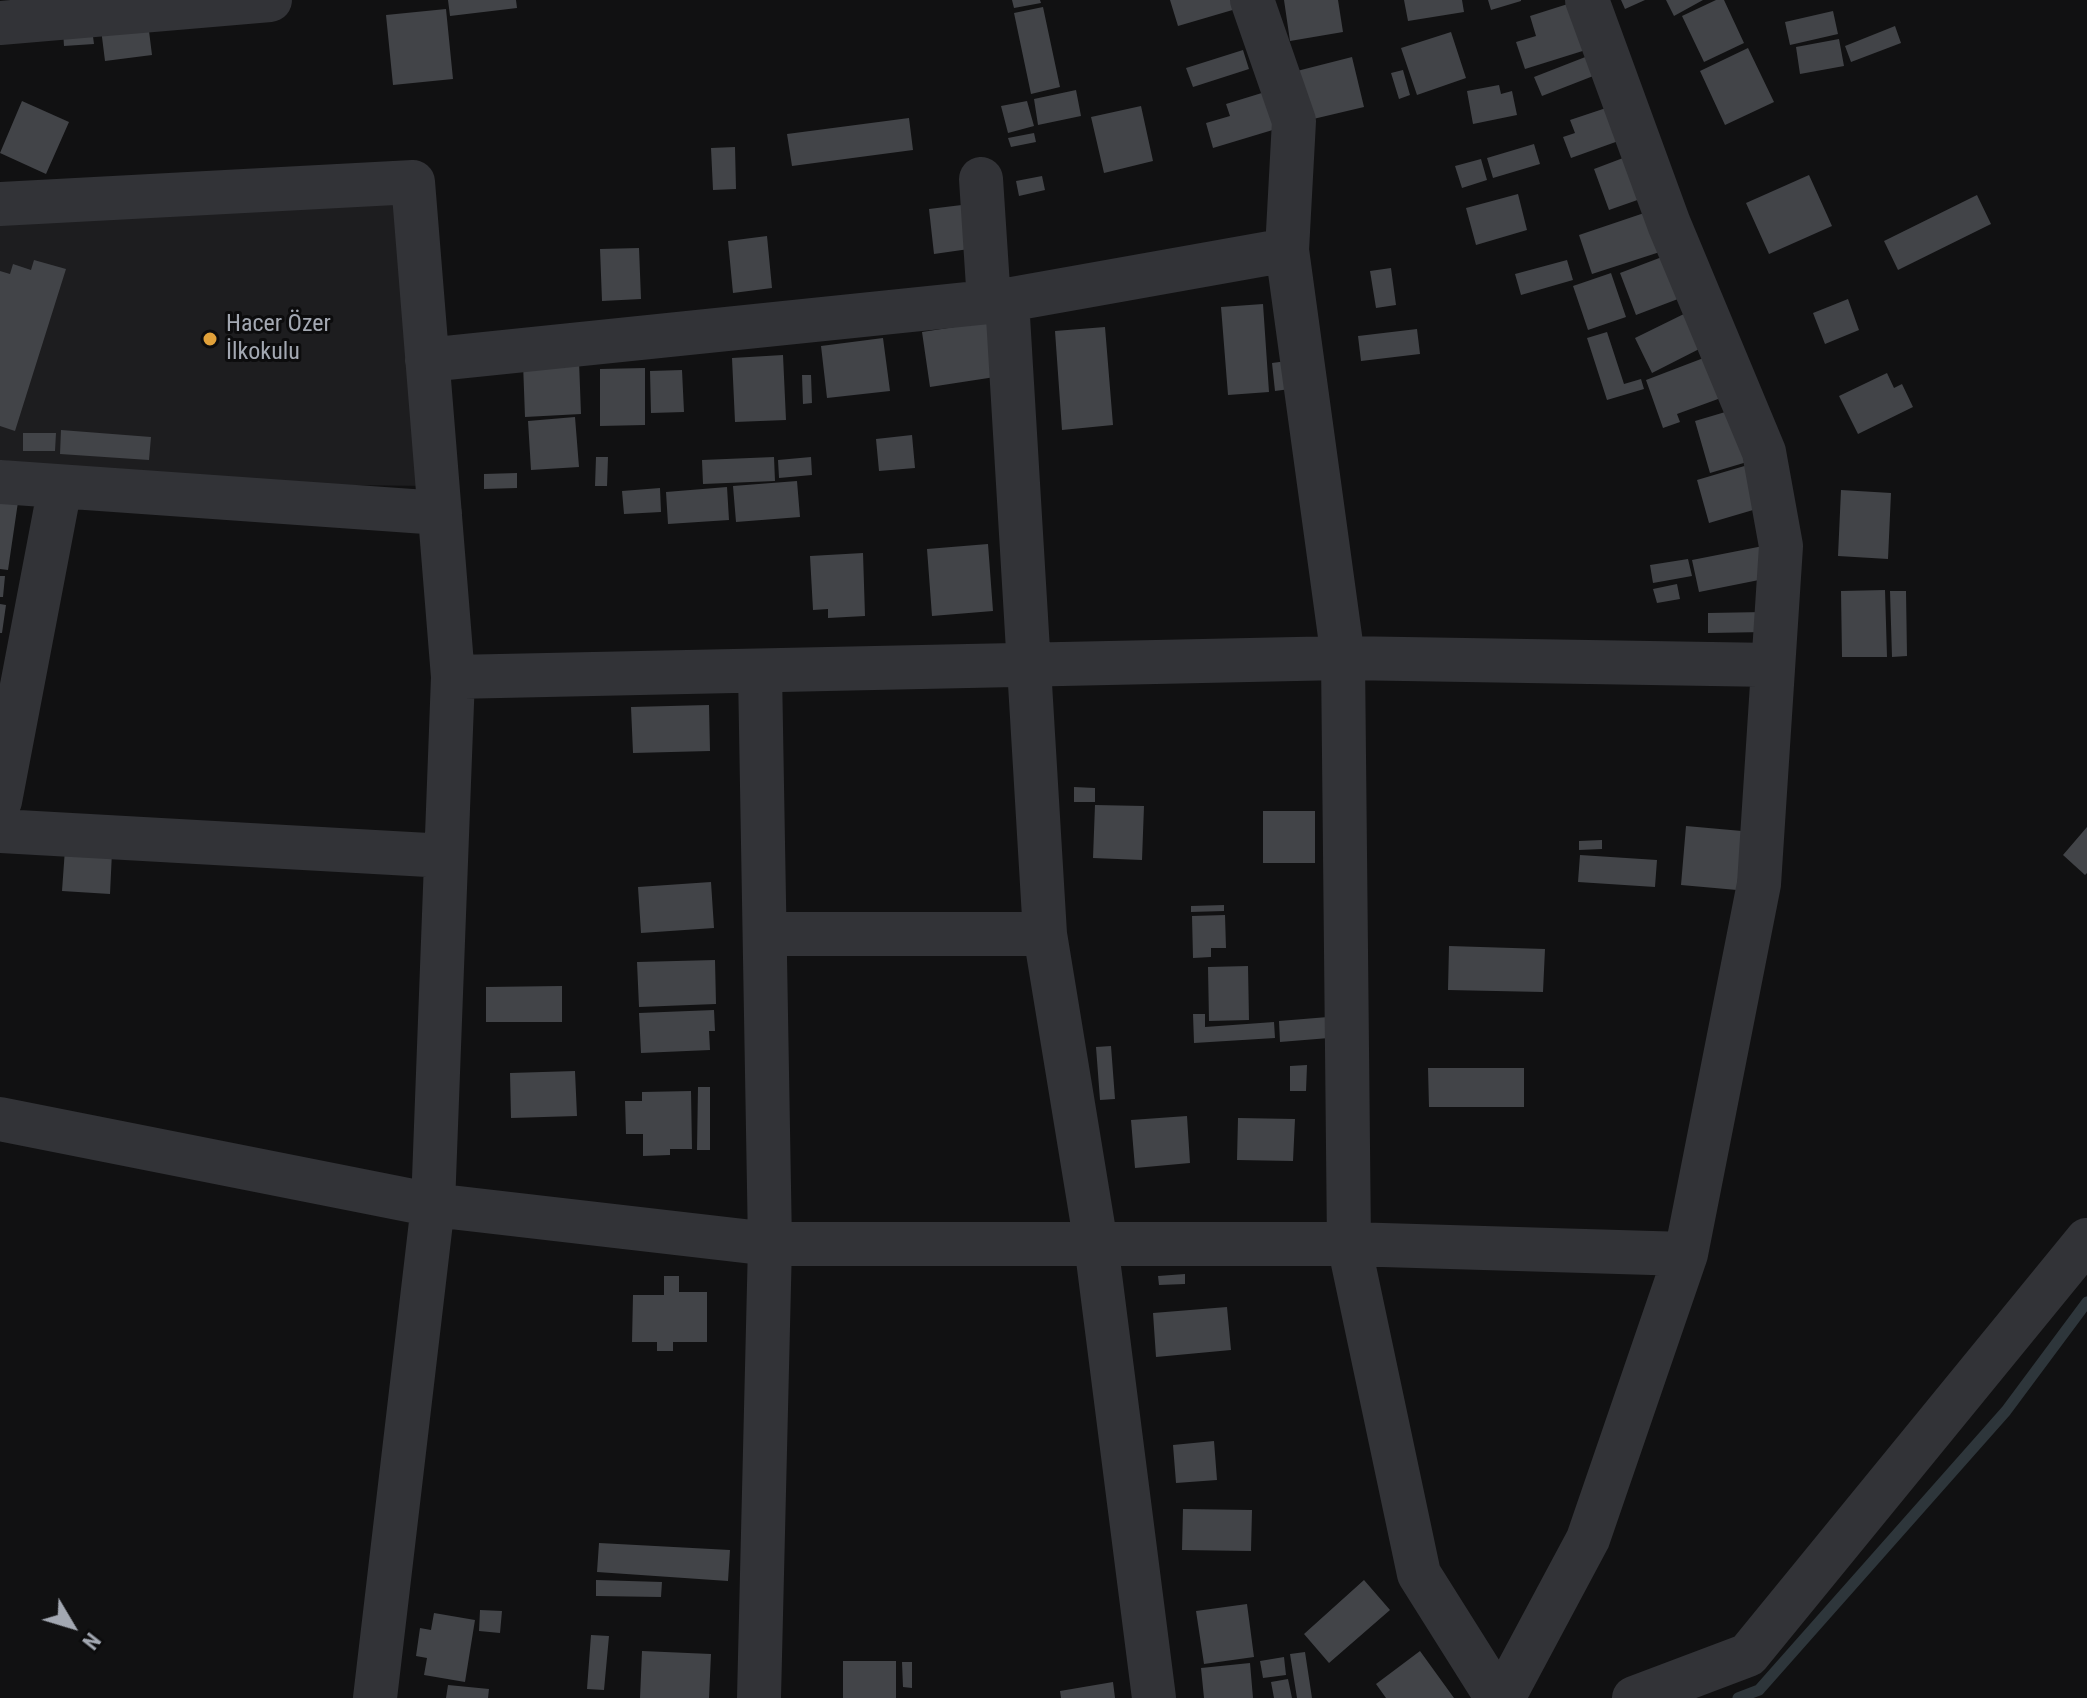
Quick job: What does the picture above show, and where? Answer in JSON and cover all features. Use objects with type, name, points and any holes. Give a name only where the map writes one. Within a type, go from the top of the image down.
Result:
[{"type":"street","points":[[0,23],[270,0]]},
{"type":"street","points":[[1252,0],[1294,121],[1287,250],[1343,658],[1349,1244],[1419,1574],[1500,1698],[1588,1539],[1686,1254],[1759,884],[1781,546],[1764,452],[1669,224],[1587,0]]},
{"type":"street","points":[[981,179],[998,301],[1045,934],[1096,1244],[1154,1698]]},
{"type":"street","points":[[0,204],[413,182],[453,677],[433,1205],[375,1698]]},
{"type":"street","points":[[427,360],[998,301],[1287,250]]},
{"type":"street","points":[[0,482],[440,513]]},
{"type":"street","points":[[0,801],[60,487]]},
{"type":"street","points":[[453,677],[1343,658],[1773,665]]},
{"type":"street","points":[[759,1698],[770,1244],[760,671]]},
{"type":"street","points":[[0,831],[446,856]]},
{"type":"street","points":[[765,934],[1045,934]]},
{"type":"street","points":[[0,1119],[433,1205],[770,1244],[1349,1244],[1686,1254]]},
{"type":"street","points":[[1634,1698],[1748,1655],[2087,1240]]},
{"type":"shaded area","name":"Hacer Özer İlkokulu","points":[[412,195],[429,486],[174,483],[0,460],[0,218]]},
{"type":"building","points":[[448,0],[516,0],[517,8],[450,16]]},
{"type":"building","points":[[1012,0],[1040,0],[1041,3],[1014,8]]},
{"type":"building","points":[[1170,0],[1233,0],[1236,9],[1178,26]]},
{"type":"building","points":[[1284,0],[1338,0],[1343,32],[1290,41]]},
{"type":"building","points":[[1404,0],[1462,0],[1464,12],[1408,21]]},
{"type":"building","points":[[1488,0],[1521,0],[1521,1],[1491,10]]},
{"type":"building","points":[[1621,0],[1645,0],[1625,9]]},
{"type":"building","points":[[1666,0],[1703,0],[1674,16]]},
{"type":"building","points":[[1716,0],[1724,0],[1744,43],[1704,62],[1682,16]]},
{"type":"building","points":[[1574,2],[1589,49],[1525,69],[1516,42],[1536,36],[1530,16]]},
{"type":"building","points":[[1043,7],[1060,87],[1031,94],[1014,13]]},
{"type":"building","points":[[446,9],[453,79],[393,85],[386,15]]},
{"type":"building","points":[[1833,11],[1838,34],[1790,45],[1785,22]]},
{"type":"building","points":[[148,23],[152,55],[105,61],[101,29]]},
{"type":"building","points":[[1895,26],[1901,43],[1851,62],[1845,46]]},
{"type":"building","points":[[92,29],[94,44],[64,46],[63,31]]},
{"type":"building","points":[[1451,32],[1466,78],[1417,95],[1401,48]]},
{"type":"building","points":[[1839,39],[1844,66],[1800,74],[1796,47]]},
{"type":"building","points":[[1748,48],[1774,102],[1725,125],[1700,71]]},
{"type":"building","points":[[1243,50],[1249,69],[1193,87],[1186,68]]},
{"type":"building","points":[[1593,54],[1601,73],[1542,96],[1534,77]]},
{"type":"building","points":[[1352,57],[1364,107],[1309,120],[1297,71]]},
{"type":"building","points":[[1403,70],[1410,95],[1399,99],[1391,73]]},
{"type":"building","points":[[1499,85],[1501,94],[1512,91],[1517,115],[1473,124],[1467,91]]},
{"type":"building","points":[[1076,90],[1081,116],[1038,125],[1034,99]]},
{"type":"building","points":[[1265,92],[1276,129],[1213,148],[1206,123],[1230,116],[1226,104]]},
{"type":"building","points":[[22,101],[69,122],[46,174],[0,153]]},
{"type":"building","points":[[1027,101],[1034,126],[1008,133],[1001,106]]},
{"type":"building","points":[[1141,106],[1153,161],[1104,173],[1091,117]]},
{"type":"building","points":[[1612,106],[1624,139],[1571,158],[1563,137],[1575,133],[1570,120]]},
{"type":"building","points":[[909,118],[913,150],[792,166],[787,134]]},
{"type":"building","points":[[1034,133],[1036,142],[1011,147],[1008,138]]},
{"type":"building","points":[[1534,144],[1540,164],[1493,178],[1487,158]]},
{"type":"building","points":[[735,147],[736,189],[713,190],[711,148]]},
{"type":"building","points":[[1631,155],[1646,197],[1609,210],[1594,169]]},
{"type":"building","points":[[1481,159],[1487,180],[1462,188],[1455,166]]},
{"type":"building","points":[[1809,175],[1832,226],[1769,254],[1746,203]]},
{"type":"building","points":[[1042,176],[1045,190],[1019,196],[1016,181]]},
{"type":"building","points":[[1518,194],[1527,230],[1476,245],[1466,208]]},
{"type":"building","points":[[1977,195],[1991,224],[1898,270],[1884,241]]},
{"type":"building","points":[[970,204],[976,248],[934,254],[929,209]]},
{"type":"building","points":[[1653,210],[1666,250],[1592,274],[1579,235]]},
{"type":"building","points":[[767,236],[772,288],[733,293],[728,241]]},
{"type":"building","points":[[639,248],[641,299],[602,301],[600,249]]},
{"type":"building","points":[[1675,252],[1691,294],[1636,315],[1620,273]]},
{"type":"building","points":[[34,260],[66,269],[15,431],[0,426],[0,271],[10,274],[13,264],[31,270]]},
{"type":"building","points":[[1567,260],[1573,280],[1521,295],[1515,274]]},
{"type":"building","points":[[1391,268],[1396,305],[1376,308],[1370,271]]},
{"type":"building","points":[[1611,273],[1626,317],[1588,330],[1573,286]]},
{"type":"building","points":[[1848,299],[1859,330],[1825,344],[1813,313]]},
{"type":"building","points":[[1263,304],[1269,392],[1228,395],[1221,307]]},
{"type":"building","points":[[1694,309],[1711,343],[1652,373],[1635,338]]},
{"type":"building","points":[[987,322],[995,377],[930,387],[922,332]]},
{"type":"building","points":[[1105,327],[1113,425],[1062,430],[1055,331]]},
{"type":"building","points":[[1417,329],[1420,354],[1361,361],[1358,336]]},
{"type":"building","points":[[1607,332],[1624,384],[1641,379],[1644,389],[1607,400],[1587,338]]},
{"type":"building","points":[[883,338],[890,391],[827,398],[821,346]]},
{"type":"building","points":[[1714,354],[1729,395],[1677,414],[1680,422],[1663,428],[1646,380]]},
{"type":"building","points":[[783,355],[786,420],[735,422],[732,358]]},
{"type":"building","points":[[579,361],[581,414],[525,417],[523,363]]},
{"type":"building","points":[[1287,361],[1290,389],[1275,391],[1272,363]]},
{"type":"building","points":[[645,368],[645,425],[600,426],[600,369]]},
{"type":"building","points":[[682,370],[684,412],[651,413],[650,371]]},
{"type":"building","points":[[1887,373],[1894,388],[1902,384],[1913,407],[1858,434],[1839,396]]},
{"type":"building","points":[[802,375],[811,375],[812,403],[803,404]]},
{"type":"building","points":[[1732,410],[1747,462],[1710,473],[1695,421]]},
{"type":"building","points":[[575,417],[579,467],[531,470],[528,421]]},
{"type":"building","points":[[61,430],[151,437],[149,460],[60,454]]},
{"type":"building","points":[[23,433],[56,433],[55,451],[23,451]]},
{"type":"building","points":[[912,435],[915,468],[879,471],[876,439]]},
{"type":"building","points":[[596,457],[608,457],[607,486],[595,486]]},
{"type":"building","points":[[774,457],[775,481],[703,484],[702,460]]},
{"type":"building","points":[[811,457],[812,475],[779,478],[778,460]]},
{"type":"building","points":[[1758,462],[1770,505],[1709,523],[1697,480]]},
{"type":"building","points":[[517,473],[517,488],[484,489],[484,474]]},
{"type":"building","points":[[797,481],[800,517],[736,522],[733,486]]},
{"type":"building","points":[[727,487],[729,520],[668,524],[666,492]]},
{"type":"building","points":[[660,488],[661,512],[624,514],[622,491]]},
{"type":"building","points":[[1841,490],[1891,493],[1888,559],[1838,556]]},
{"type":"building","points":[[0,500],[18,502],[8,570],[0,569]]},
{"type":"building","points":[[988,544],[993,611],[932,616],[927,549]]},
{"type":"building","points":[[1763,546],[1769,578],[1699,592],[1692,560]]},
{"type":"building","points":[[863,553],[865,616],[828,618],[828,609],[813,610],[810,556]]},
{"type":"building","points":[[1688,559],[1692,576],[1653,583],[1650,565]]},
{"type":"building","points":[[0,576],[5,576],[3,597],[0,597]]},
{"type":"building","points":[[1677,584],[1680,599],[1657,603],[1653,589]]},
{"type":"building","points":[[1885,590],[1887,657],[1842,657],[1841,591]]},
{"type":"building","points":[[1890,591],[1906,591],[1907,656],[1892,657]]},
{"type":"building","points":[[0,604],[6,605],[2,633],[0,633]]},
{"type":"building","points":[[1764,612],[1765,632],[1708,633],[1708,613]]},
{"type":"building","points":[[709,705],[710,751],[633,753],[631,707]]},
{"type":"building","points":[[1074,787],[1095,788],[1095,802],[1074,802]]},
{"type":"building","points":[[1095,805],[1144,806],[1142,860],[1093,858]]},
{"type":"building","points":[[1263,811],[1315,811],[1315,863],[1263,863]]},
{"type":"building","points":[[1686,826],[1742,831],[1737,890],[1681,885]]},
{"type":"building","points":[[2087,827],[2087,873],[2085,875],[2063,855]]},
{"type":"building","points":[[1602,840],[1602,849],[1579,850],[1579,841]]},
{"type":"building","points":[[65,849],[112,852],[110,894],[62,891]]},
{"type":"building","points":[[1580,855],[1657,860],[1655,887],[1578,882]]},
{"type":"building","points":[[711,882],[714,928],[641,933],[638,887]]},
{"type":"building","points":[[1224,905],[1224,911],[1191,912],[1191,906]]},
{"type":"building","points":[[1225,915],[1226,948],[1211,948],[1211,957],[1193,958],[1192,916]]},
{"type":"building","points":[[1449,946],[1545,949],[1543,992],[1448,990]]},
{"type":"building","points":[[715,960],[716,1004],[639,1007],[637,962]]},
{"type":"building","points":[[1248,966],[1249,1020],[1209,1021],[1208,967]]},
{"type":"building","points":[[562,986],[562,1022],[486,1022],[486,987]]},
{"type":"building","points":[[714,1010],[715,1031],[709,1031],[710,1050],[641,1053],[639,1013]]},
{"type":"building","points":[[1193,1014],[1205,1014],[1205,1027],[1274,1022],[1275,1038],[1194,1043]]},
{"type":"building","points":[[1328,1017],[1329,1038],[1280,1042],[1279,1021]]},
{"type":"building","points":[[1111,1046],[1115,1099],[1100,1100],[1096,1047]]},
{"type":"building","points":[[1307,1065],[1306,1091],[1290,1091],[1290,1066]]},
{"type":"building","points":[[1428,1068],[1524,1068],[1524,1107],[1429,1107]]},
{"type":"building","points":[[575,1071],[577,1116],[511,1118],[510,1073]]},
{"type":"building","points":[[698,1087],[710,1087],[710,1150],[697,1150]]},
{"type":"building","points":[[691,1091],[692,1149],[670,1149],[670,1155],[643,1156],[643,1134],[626,1134],[625,1101],[642,1101],[642,1092]]},
{"type":"building","points":[[1187,1116],[1190,1163],[1135,1168],[1131,1120]]},
{"type":"building","points":[[1238,1118],[1295,1119],[1293,1161],[1237,1160]]},
{"type":"building","points":[[1185,1274],[1185,1284],[1159,1285],[1158,1276]]},
{"type":"building","points":[[664,1276],[679,1276],[679,1292],[707,1292],[707,1342],[673,1342],[673,1351],[657,1351],[657,1342],[632,1342],[633,1295],[664,1295]]},
{"type":"building","points":[[1227,1307],[1231,1350],[1156,1357],[1153,1313]]},
{"type":"building","points":[[1214,1441],[1217,1480],[1176,1483],[1173,1445]]},
{"type":"building","points":[[1183,1509],[1252,1510],[1251,1551],[1182,1550]]},
{"type":"building","points":[[599,1543],[730,1550],[728,1581],[597,1572]]},
{"type":"building","points":[[596,1580],[662,1582],[661,1597],[596,1596]]},
{"type":"building","points":[[1364,1580],[1390,1610],[1329,1663],[1304,1634]]},
{"type":"building","points":[[1247,1604],[1254,1657],[1204,1664],[1196,1611]]},
{"type":"building","points":[[480,1610],[502,1611],[500,1633],[479,1631]]},
{"type":"building","points":[[434,1613],[475,1620],[465,1682],[424,1675],[427,1658],[416,1656],[420,1628],[431,1630]]},
{"type":"building","points":[[591,1635],[609,1636],[604,1690],[587,1689]]},
{"type":"building","points":[[642,1651],[711,1654],[709,1698],[640,1698]]},
{"type":"building","points":[[1420,1651],[1454,1698],[1386,1698],[1376,1684]]},
{"type":"building","points":[[1305,1652],[1312,1698],[1297,1698],[1290,1654]]},
{"type":"building","points":[[1284,1657],[1286,1675],[1263,1678],[1260,1661]]},
{"type":"building","points":[[843,1661],[896,1661],[896,1698],[843,1698]]},
{"type":"building","points":[[902,1662],[912,1662],[912,1688],[903,1687]]},
{"type":"building","points":[[1250,1663],[1253,1698],[1204,1698],[1201,1668]]},
{"type":"building","points":[[1288,1679],[1292,1698],[1274,1698],[1271,1682]]},
{"type":"building","points":[[1113,1682],[1115,1698],[1061,1698],[1060,1691]]},
{"type":"building","points":[[448,1685],[489,1689],[488,1698],[446,1698]]},
{"type":"waterway","points":[[1738,1698],[1759,1690],[2006,1411],[2087,1302]]},
{"type":"place","name":"Hacer Özer İlkokulu","points":[[210,339]]}]
